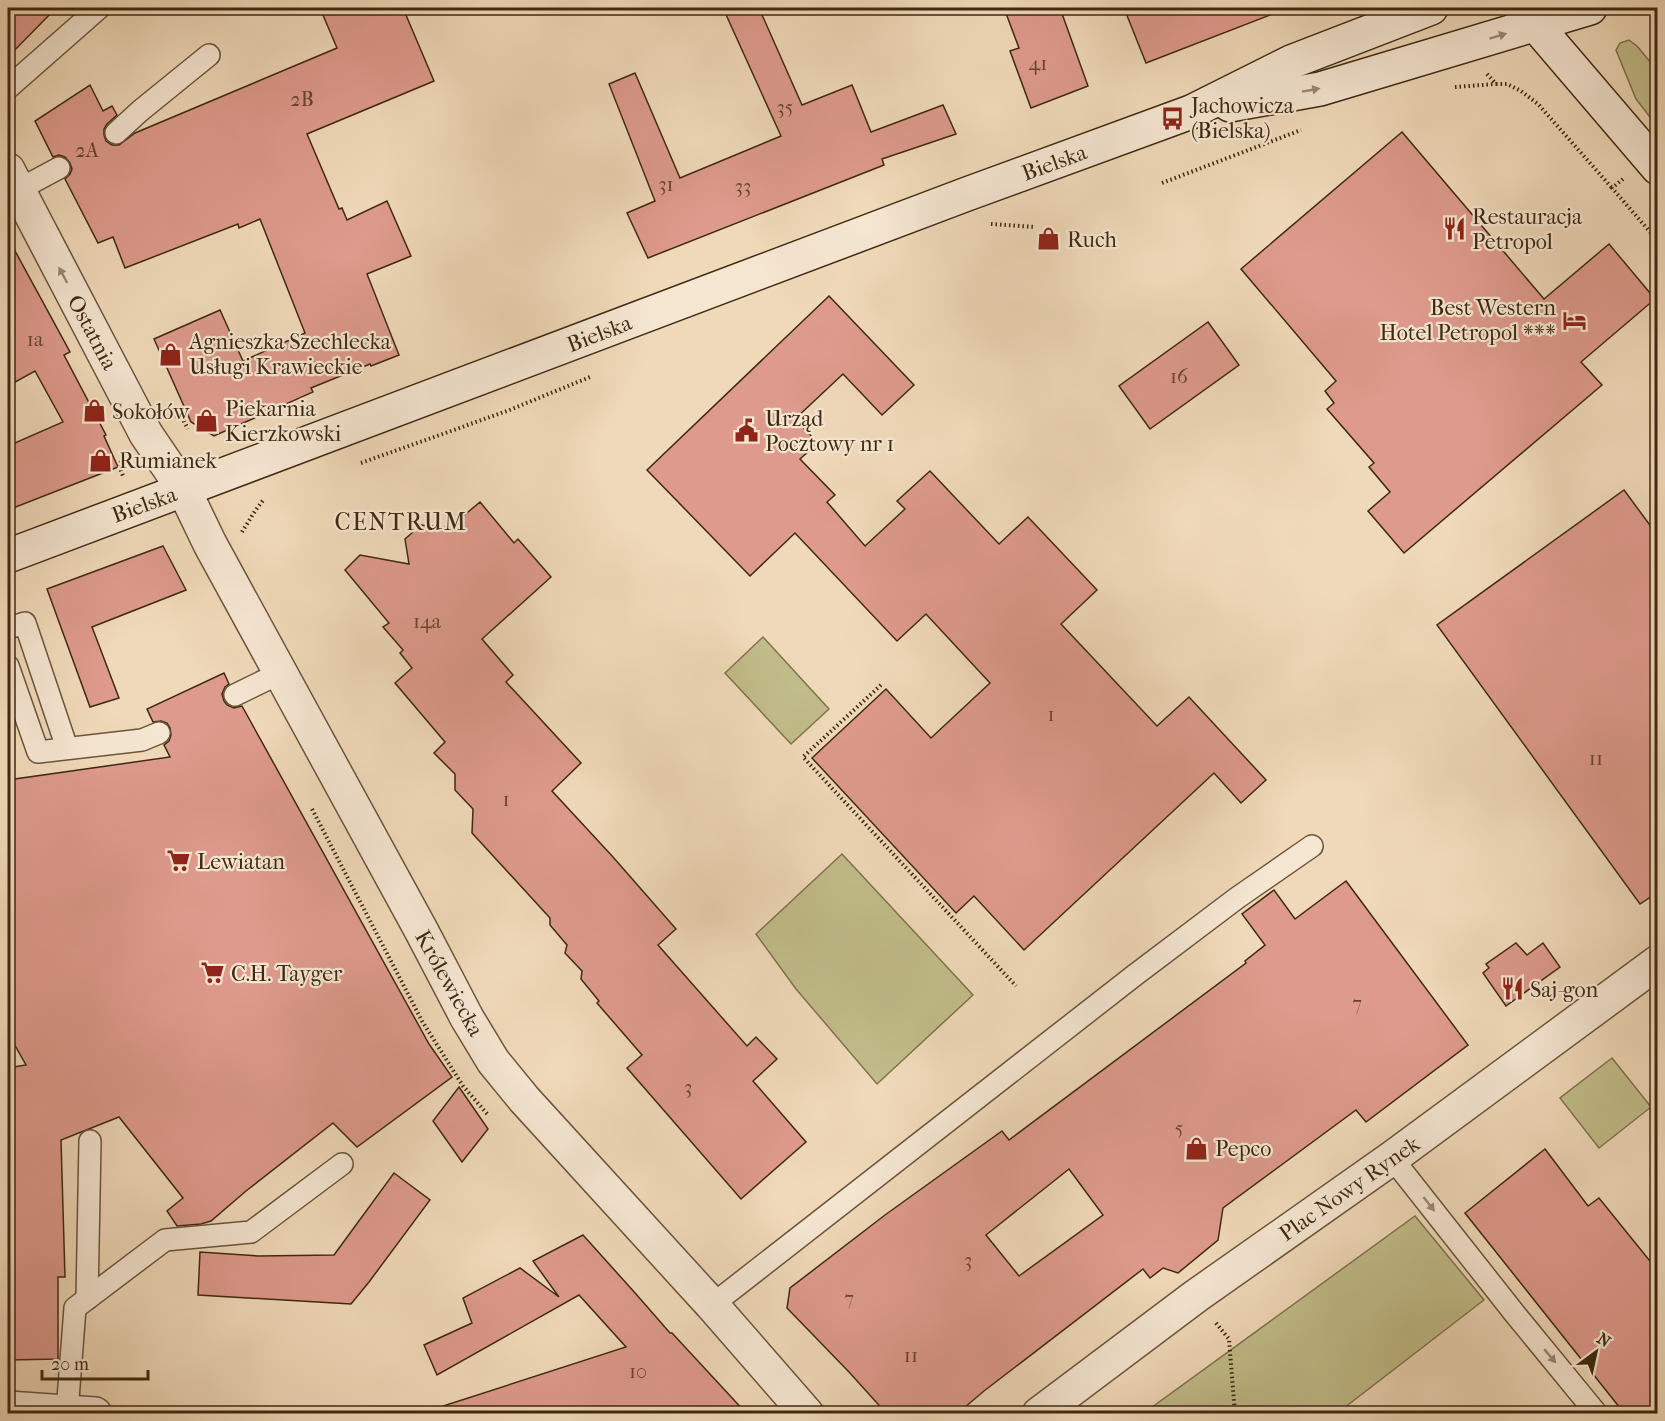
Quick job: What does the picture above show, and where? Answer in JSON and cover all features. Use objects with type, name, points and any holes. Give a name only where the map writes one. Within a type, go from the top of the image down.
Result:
[{"type":"street","name":"Bielska","points":[[8,556],[967,194],[1191,112],[1292,62],[1397,16],[1431,8]]},
{"type":"street","name":"Bielska","points":[[1191,112],[1320,89],[1461,47],[1528,16],[1590,8]]},
{"type":"street","points":[[1528,16],[1658,168]]},
{"type":"street","name":"Ostatnia","points":[[13,180],[146,434],[184,490]]},
{"type":"street","name":"Królewiecka","points":[[184,490],[210,544],[467,1018],[493,1061],[524,1099],[807,1413]]},
{"type":"street","name":"Plac Nowy Rynek","points":[[1040,1413],[1196,1296],[1392,1158],[1658,962]]},
{"type":"street","points":[[20,1410],[81,1413]]},
{"type":"lane","points":[[8,88],[99,8]]},
{"type":"lane","points":[[116,133],[209,56]]},
{"type":"lane","points":[[13,180],[59,168]]},
{"type":"lane","points":[[8,628],[25,623],[67,748]]},
{"type":"lane","points":[[8,666],[38,752],[142,740],[159,733]]},
{"type":"lane","points":[[235,695],[280,673]]},
{"type":"lane","points":[[712,1305],[1135,975],[1237,898],[1312,846]]},
{"type":"lane","points":[[87,1299],[90,1141]]},
{"type":"lane","points":[[1392,1158],[1515,1314],[1598,1413]]},
{"type":"lane","points":[[81,1413],[75,1308],[165,1240],[251,1232],[342,1164]]},
{"type":"path","points":[[1461,47],[1496,84],[1507,84],[1538,104],[1612,188]]},
{"type":"path","points":[[881,685],[803,757],[1016,986]]},
{"type":"path","points":[[1196,1296],[1228,1339],[1235,1413]]},
{"type":"shaded area","points":[[1629,40],[1657,70],[1657,126],[1636,99],[1616,50],[1620,43]]},
{"type":"shaded area","points":[[763,637],[829,709],[791,744],[725,673]]},
{"type":"shaded area","points":[[842,854],[973,995],[877,1084],[796,989],[756,934]]},
{"type":"shaded area","points":[[1612,1058],[1651,1107],[1599,1148],[1560,1098]]},
{"type":"shaded area","points":[[1415,1216],[1484,1300],[1344,1408],[1341,1413],[1144,1413]]},
{"type":"building","points":[[8,8],[56,8],[8,57]]},
{"type":"building","points":[[320,8],[403,8],[434,81],[307,134],[339,209],[342,208],[347,220],[387,201],[411,256],[367,274],[399,355],[311,388],[313,392],[214,436],[191,422],[154,339],[220,310],[243,361],[305,333],[260,219],[239,228],[238,224],[125,268],[113,237],[98,243],[65,179],[72,169],[70,163],[65,157],[59,155],[53,157],[35,121],[90,85],[103,111],[112,106],[117,115],[107,124],[104,135],[106,141],[112,145],[119,145],[135,133],[337,48]]},
{"type":"building","points":[[723,8],[759,8],[802,105],[852,85],[871,132],[943,105],[956,134],[882,159],[884,165],[648,258],[627,213],[655,201],[609,84],[635,73],[680,178],[781,136]]},
{"type":"building","points":[[1004,8],[1060,8],[1088,86],[1031,108],[1010,51],[1019,48]]},
{"type":"building","points":[[1124,8],[1283,8],[1283,10],[1146,63]]},
{"type":"building","points":[[1402,132],[1544,299],[1609,244],[1655,299],[1581,362],[1602,385],[1404,553],[1368,511],[1390,492],[1369,467],[1374,463],[1327,409],[1334,403],[1325,391],[1336,381],[1241,269]]},
{"type":"building","points":[[8,238],[70,352],[64,355],[106,435],[104,436],[118,467],[8,510],[8,446],[63,422],[35,371],[8,386]]},
{"type":"building","points":[[829,296],[914,385],[882,415],[843,374],[795,419],[818,443],[800,459],[835,495],[827,502],[865,546],[905,509],[897,501],[930,471],[999,544],[1028,517],[1097,590],[1061,624],[1157,726],[1189,697],[1266,780],[1241,803],[1214,773],[1024,950],[974,896],[956,913],[812,758],[886,689],[931,738],[990,683],[926,614],[897,641],[795,533],[750,576],[647,470]]},
{"type":"building","points":[[1208,322],[1239,365],[1150,429],[1119,386]]},
{"type":"building","points":[[1624,490],[1658,536],[1658,892],[1640,904],[1437,625]]},
{"type":"building","points":[[480,502],[514,543],[518,539],[551,577],[482,639],[513,675],[506,682],[581,763],[552,791],[676,929],[658,945],[747,1046],[756,1037],[777,1059],[753,1081],[806,1142],[741,1199],[627,1068],[642,1055],[597,1003],[599,1001],[581,979],[582,971],[565,953],[567,945],[550,925],[550,918],[472,833],[473,809],[455,790],[455,774],[434,753],[445,742],[395,683],[412,668],[400,653],[403,650],[383,627],[389,623],[345,570],[360,555],[409,564],[405,539],[421,525],[449,528]]},
{"type":"building","points":[[163,546],[186,590],[92,627],[119,698],[90,707],[47,589]]},
{"type":"building","name":"C.H. Tayger","points":[[224,673],[229,684],[222,694],[224,701],[234,708],[242,706],[429,1044],[452,1077],[357,1147],[333,1123],[211,1221],[201,1224],[177,1226],[167,1211],[183,1198],[119,1117],[61,1140],[65,1277],[58,1277],[58,1359],[8,1360],[8,1068],[26,1065],[8,1033],[8,780],[170,757],[164,745],[169,741],[170,728],[167,723],[153,722],[147,709]]},
{"type":"building","points":[[1346,881],[1468,1045],[1366,1122],[1356,1110],[1223,1208],[1218,1240],[1178,1273],[1163,1268],[1150,1278],[1143,1269],[958,1413],[886,1413],[787,1308],[790,1288],[885,1215],[1002,1131],[1009,1140],[1246,963],[1245,961],[1265,945],[1242,914],[1274,890],[1295,919]],"holes":[[[1069,1169],[1103,1215],[1019,1276],[986,1235]]]},
{"type":"building","name":"Saj-gon","points":[[1516,943],[1527,955],[1543,943],[1560,967],[1506,1006],[1483,973],[1489,968],[1486,964]]},
{"type":"building","points":[[459,1087],[488,1129],[462,1162],[433,1121]]},
{"type":"building","points":[[1545,1149],[1588,1206],[1599,1198],[1658,1271],[1658,1413],[1624,1413],[1465,1213]]},
{"type":"building","points":[[394,1173],[430,1200],[351,1304],[198,1295],[200,1252],[258,1256],[334,1255]]},
{"type":"building","points":[[583,1235],[670,1333],[746,1413],[441,1413],[440,1407],[626,1347],[579,1295],[437,1375],[424,1345],[472,1323],[463,1298],[520,1268],[559,1297],[533,1261]]},
{"type":"place","name":"Jachowicza (Bielska)","points":[[1173,118]]},
{"type":"place","name":"Restauracja Petropol","points":[[1454,229]]},
{"type":"place","name":"Ruch","points":[[1049,239]]},
{"type":"place","name":"Best Western Hotel Petropol ***","points":[[1574,320]]},
{"type":"place","name":"Agnieszka Szechlecka Usługi Krawieckie","points":[[171,354]]},
{"type":"place","name":"Sokołów","points":[[94,411]]},
{"type":"place","name":"Piekarnia Kierzkowski","points":[[207,421]]},
{"type":"place","name":"Urząd Pocztowy nr 1","points":[[747,431]]},
{"type":"place","name":"Rumianek","points":[[101,460]]},
{"type":"place","name":"Lewiatan","points":[[179,861]]},
{"type":"place","name":"C.H. Tayger","points":[[213,973]]},
{"type":"place","name":"Saj-gon","points":[[1512,989]]},
{"type":"place","name":"Pepco","points":[[1197,1148]]},
{"type":"district","name":"CENTRUM","points":[[401,522]]}]
